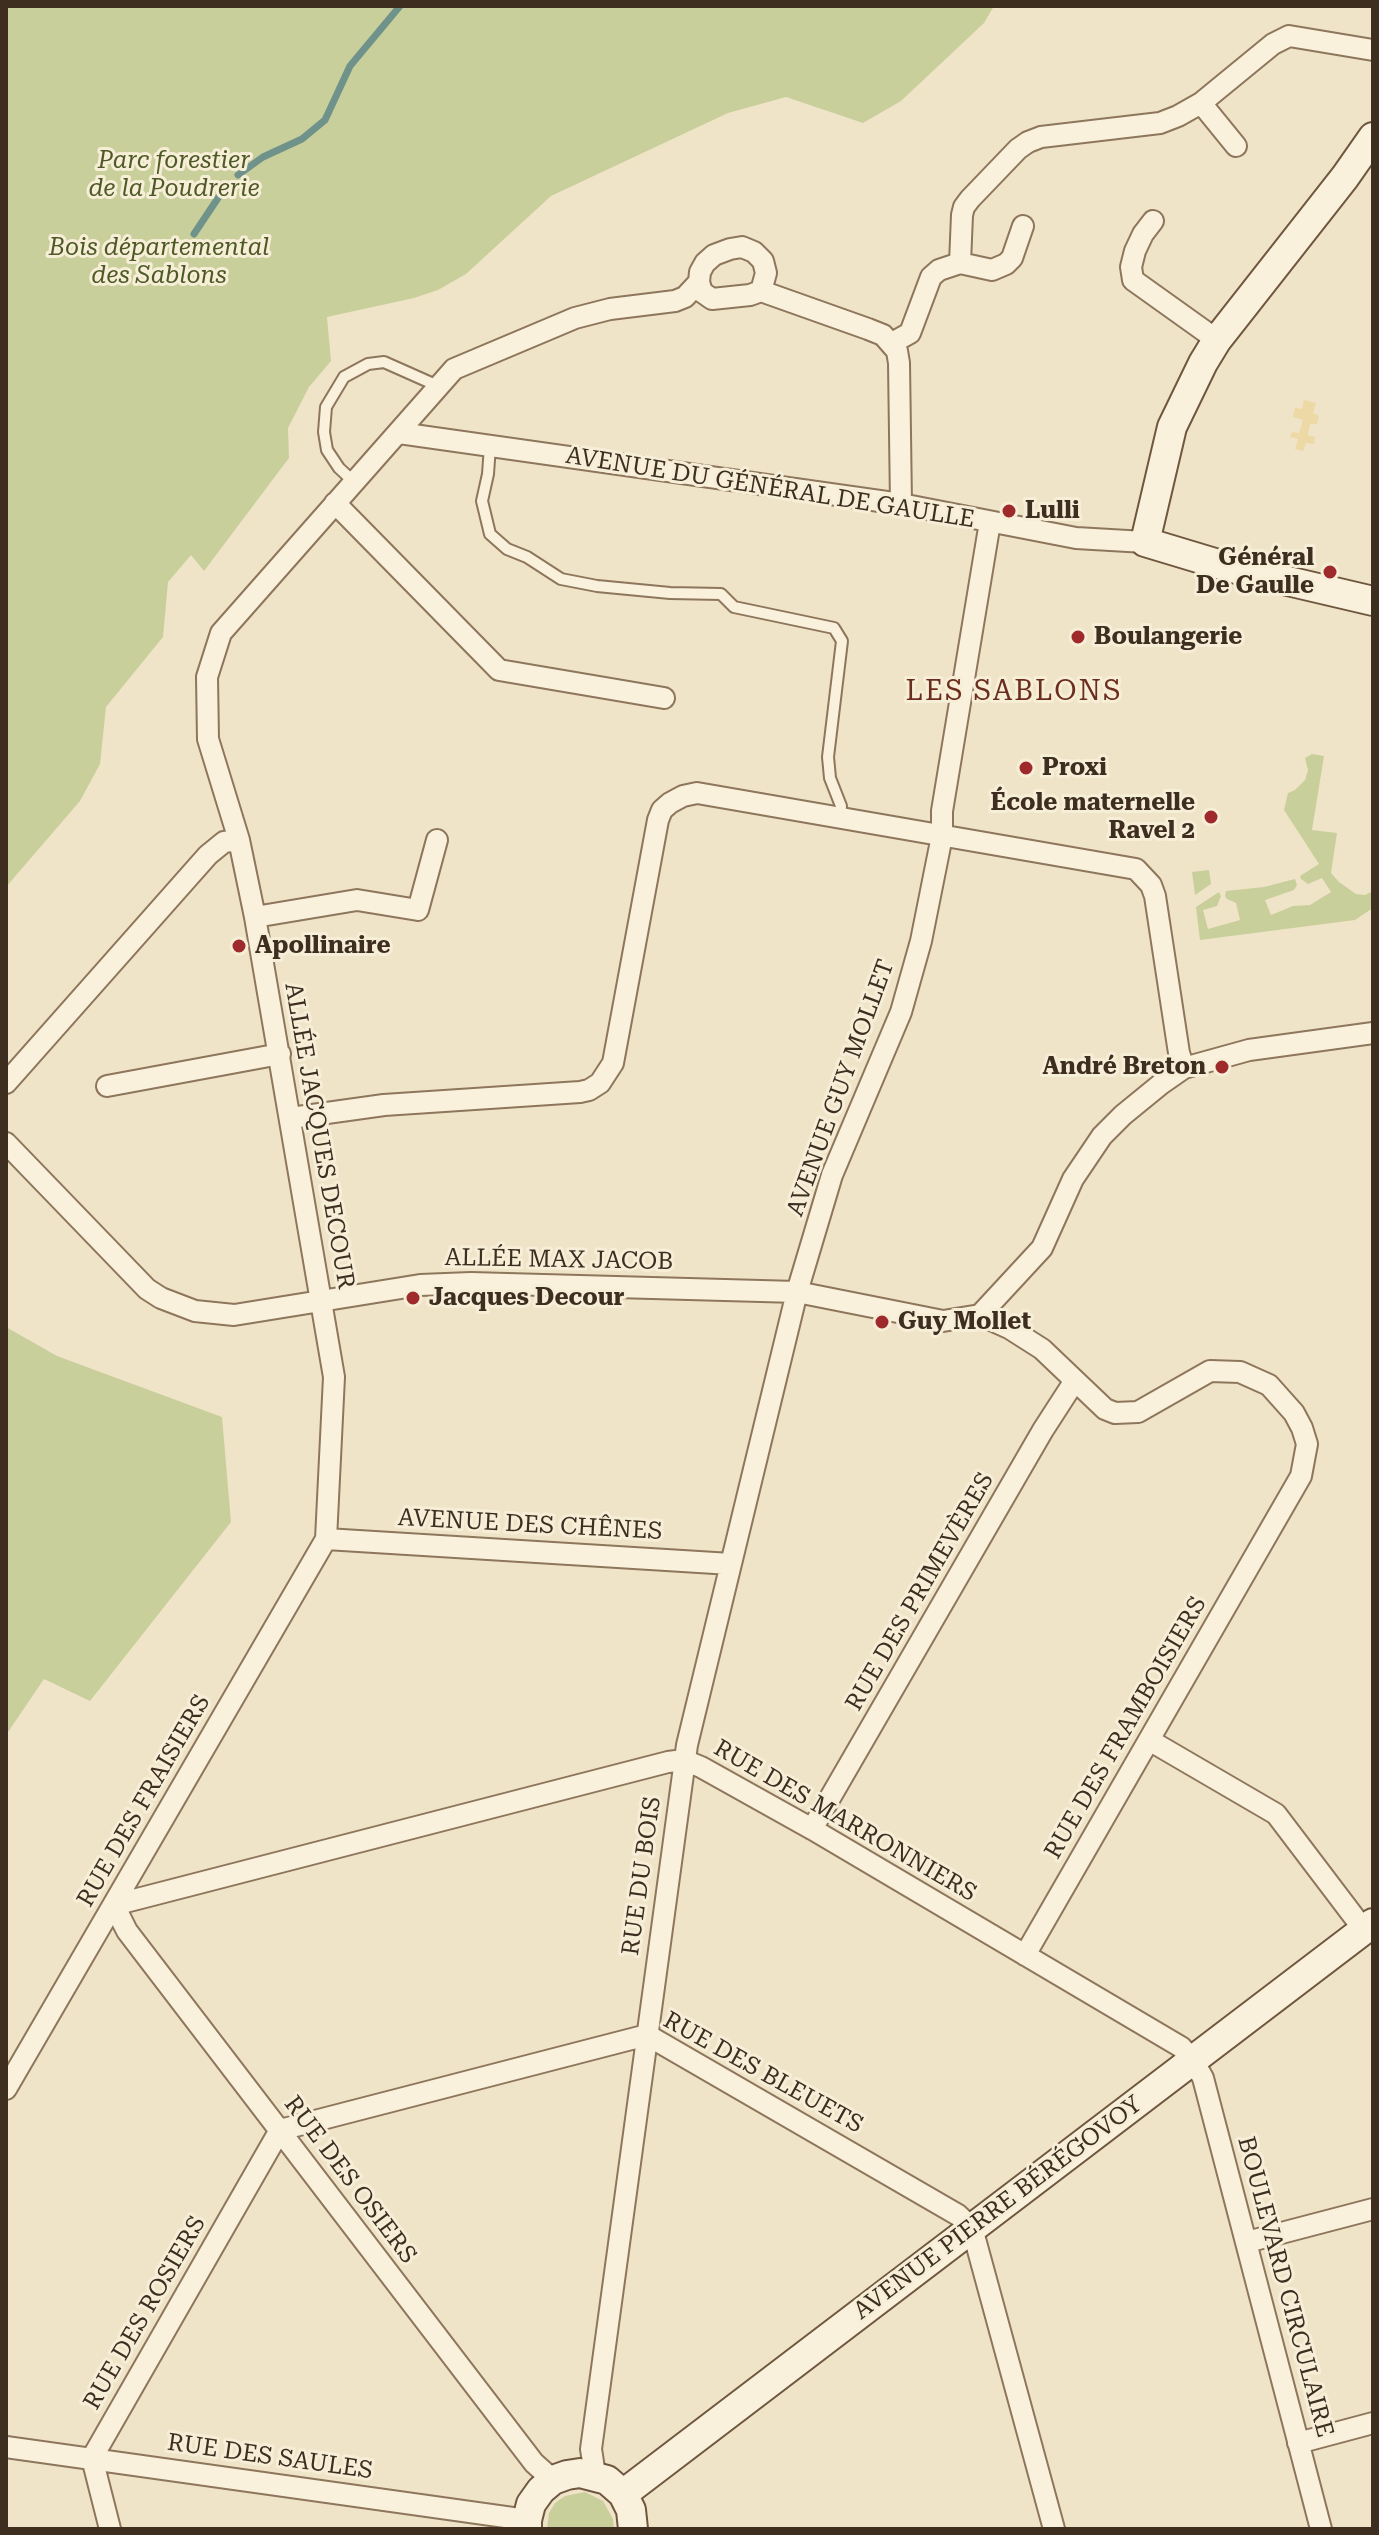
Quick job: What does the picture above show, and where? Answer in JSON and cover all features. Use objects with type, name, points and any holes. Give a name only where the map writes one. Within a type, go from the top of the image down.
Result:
[{"type":"street","points":[[960,263],[964,207],[1028,142],[1041,137],[1160,123],[1178,116],[1201,103],[1273,44],[1289,36],[1373,50]]},
{"type":"street","points":[[1201,103],[1236,146]]},
{"type":"street","points":[[1145,542],[1172,427],[1203,363],[1217,340],[1373,137]]},
{"type":"street","points":[[1153,221],[1135,251],[1131,267],[1133,280],[1217,340]]},
{"type":"street","points":[[892,343],[910,333],[931,277],[939,270],[960,263],[992,270],[1006,264],[1012,258],[1023,226]]},
{"type":"street","points":[[761,291],[766,273],[763,261],[754,252],[742,247],[714,255],[700,272],[702,292],[712,299],[761,291],[868,329],[892,343],[899,363],[901,504]]},
{"type":"street","name":"ALLÉE JACQUES DECOUR","points":[[326,1539],[334,1377],[255,917],[239,840],[208,739],[207,677],[221,633],[454,369],[575,318],[610,309],[675,301],[685,297],[699,282]]},
{"type":"street","name":"AVENUE DU GÉNÉRAL DE GAULLE","points":[[399,433],[901,504],[1076,538],[1145,542],[1228,567],[1373,601]]},
{"type":"street","points":[[335,503],[499,670],[664,698]]},
{"type":"street","name":"AVENUE GUY MOLLET","points":[[797,1292],[836,1163],[901,1012],[921,941],[942,836],[942,811],[980,633],[990,522]]},
{"type":"street","points":[[291,1118],[384,1105],[589,1090],[600,1083],[613,1063],[658,820],[662,810],[683,796],[697,793],[1136,869],[1145,876],[1155,896],[1179,1053],[1184,1068]]},
{"type":"street","points":[[6,1083],[208,855],[224,842],[239,840]]},
{"type":"street","points":[[255,917],[357,900],[418,910],[437,840]]},
{"type":"street","points":[[980,1315],[1042,1248],[1073,1179],[1102,1136],[1123,1115],[1184,1068],[1249,1050],[1373,1033]]},
{"type":"street","points":[[107,1086],[280,1054]]},
{"type":"street","name":"ALLÉE MAX JACOB","points":[[6,1143],[147,1289],[195,1311],[234,1315],[420,1285],[471,1283],[797,1292],[943,1321],[980,1315]]},
{"type":"street","name":"RUE DU BOIS","points":[[595,2475],[591,2449],[684,1760],[797,1292]]},
{"type":"street","name":"RUE DES FRAMBOISIERS","points":[[980,1315],[1009,1328],[1042,1349],[1105,1409],[1127,1414],[1138,1412],[1210,1371],[1240,1372],[1269,1385],[1294,1413],[1307,1444],[1301,1476],[1273,1528],[1025,1955]]},
{"type":"street","name":"RUE DES PRIMEVÈRES","points":[[812,1829],[1043,1430],[1074,1382]]},
{"type":"street","name":"AVENUE DES CHÊNES","points":[[326,1539],[731,1564]]},
{"type":"street","name":"RUE DES FRAISIERS","points":[[6,2089],[326,1539]]},
{"type":"street","points":[[1149,1740],[1276,1814],[1368,1927]]},
{"type":"street","name":"RUE DES MARRONNIERS","points":[[114,1905],[684,1760],[812,1829],[1181,2047],[1193,2060]]},
{"type":"street","name":"RUE DES OSIERS","points":[[114,1905],[127,1931],[534,2463],[553,2480]]},
{"type":"street","name":"AVENUE PIERRE BÉRÉGOVOY","points":[[623,2494],[1368,1927]]},
{"type":"street","name":"RUE DES BLEUETS","points":[[280,2130],[647,2035],[958,2215],[972,2228]]},
{"type":"street","name":"BOULEVARD CIRCULAIRE","points":[[1193,2060],[1203,2078],[1321,2529]]},
{"type":"street","name":"RUE DES ROSIERS","points":[[92,2458],[280,2130]]},
{"type":"street","points":[[1247,2242],[1373,2209]]},
{"type":"street","points":[[972,2228],[1054,2529]]},
{"type":"street","points":[[1298,2443],[1373,2423]]},
{"type":"street","name":"RUE DES SAULES","points":[[6,2447],[527,2524]]},
{"type":"street","points":[[92,2458],[110,2529]]},
{"type":"street","points":[[527,2524],[531,2504],[541,2490],[553,2480],[580,2473],[607,2480],[623,2494],[631,2510],[633,2529]]},
{"type":"lane","points":[[354,482],[339,468],[327,450],[324,432],[326,407],[344,377],[368,364],[384,362],[438,386]]},
{"type":"lane","points":[[490,445],[482,501],[490,534],[507,549],[527,557],[561,579],[670,593],[721,594],[734,607],[834,628],[842,641],[828,757],[830,778],[841,806],[840,817]]},
{"type":"green space","name":"Parc forestier de la Poudrerie","points":[[6,6],[994,6],[984,23],[901,101],[863,123],[786,97],[728,113],[551,196],[466,274],[438,290],[327,317],[331,361],[309,387],[288,428],[289,458],[204,571],[191,555],[168,582],[163,637],[106,707],[100,764],[80,801],[6,887]]},
{"type":"green space","points":[[1312,754],[1324,756],[1312,830],[1337,833],[1331,873],[1356,894],[1365,895],[1373,891],[1373,908],[1355,920],[1200,940],[1196,907],[1219,892],[1221,896],[1217,906],[1203,910],[1208,929],[1240,920],[1236,903],[1227,899],[1226,891],[1264,887],[1295,879],[1297,885],[1294,890],[1265,900],[1271,915],[1293,906],[1310,905],[1331,892],[1322,878],[1308,884],[1301,879],[1300,876],[1319,864],[1284,810],[1288,793],[1305,780],[1308,770],[1305,758]]},
{"type":"green space","points":[[1209,870],[1211,884],[1195,895],[1192,872]]},
{"type":"green space","points":[[6,1327],[57,1356],[222,1417],[231,1522],[90,1701],[44,1679],[6,1735]]},
{"type":"green space","points":[[585,2492],[603,2501],[613,2519],[614,2529],[547,2529],[549,2513],[555,2503],[565,2496]]},
{"type":"sand","points":[[1304,400],[1316,403],[1313,413],[1319,416],[1317,424],[1310,424],[1308,435],[1315,437],[1314,444],[1306,443],[1303,451],[1295,449],[1298,439],[1290,437],[1292,432],[1299,433],[1303,420],[1293,417],[1295,408],[1302,409]]},
{"type":"waterway","points":[[238,175],[263,157],[302,139],[325,120],[350,66],[400,6]]},
{"type":"waterway","points":[[194,234],[222,192]]},
{"type":"place","name":"Lulli","points":[[1009,511]]},
{"type":"place","name":"Général De Gaulle","points":[[1330,572]]},
{"type":"place","name":"Boulangerie","points":[[1078,637]]},
{"type":"place","name":"Proxi","points":[[1026,768]]},
{"type":"place","name":"École maternelle Ravel 2","points":[[1211,817]]},
{"type":"place","name":"Apollinaire","points":[[239,946]]},
{"type":"place","name":"André Breton","points":[[1222,1067]]},
{"type":"place","name":"Jacques Decour","points":[[413,1298]]},
{"type":"place","name":"Guy Mollet","points":[[882,1322]]},
{"type":"district","name":"LES SABLONS","points":[[1014,692]]},
{"type":"park label","name":"Bois départemental des Sablons","points":[[159,262]]}]
